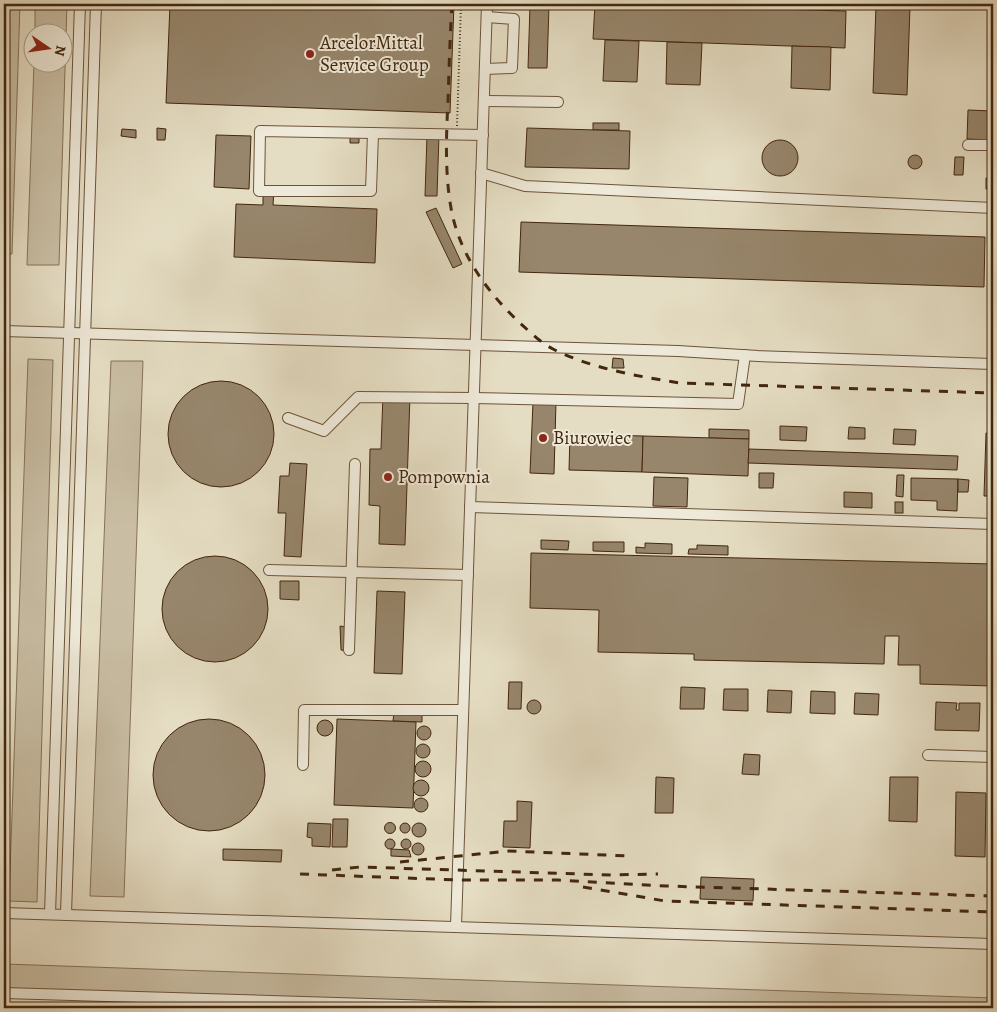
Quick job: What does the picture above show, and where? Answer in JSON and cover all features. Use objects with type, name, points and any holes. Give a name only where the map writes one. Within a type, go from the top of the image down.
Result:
[{"type":"lane","points":[[50,914],[80,4]]},
{"type":"lane","points":[[66,914],[96,4]]},
{"type":"lane","points":[[456,926],[487,4]]},
{"type":"lane","points":[[485,69],[512,68],[514,19],[487,17]]},
{"type":"lane","points":[[484,101],[558,102]]},
{"type":"lane","points":[[373,133],[371,191],[259,191],[260,132],[373,133],[456,134],[483,135]]},
{"type":"lane","points":[[968,144],[993,145]]},
{"type":"lane","points":[[481,173],[525,186],[993,208]]},
{"type":"lane","points":[[4,331],[678,351],[745,356],[993,364]]},
{"type":"lane","points":[[288,418],[324,431],[358,397],[738,404],[745,356]]},
{"type":"lane","points":[[349,650],[355,464]]},
{"type":"lane","points":[[470,507],[993,524]]},
{"type":"lane","points":[[268,570],[468,574]]},
{"type":"lane","points":[[303,765],[304,710],[463,710]]},
{"type":"lane","points":[[928,755],[993,757]]},
{"type":"lane","points":[[4,912],[993,944]]},
{"type":"lane","points":[[4,993],[501,1008]]},
{"type":"path","points":[[456,134],[462,4]]},
{"type":"shaded area","points":[[4,4],[20,4],[12,254],[4,254]]},
{"type":"shaded area","points":[[35,4],[67,4],[66,22],[35,22]]},
{"type":"shaded area","points":[[34,72],[65,72],[59,265],[27,265]]},
{"type":"shaded area","points":[[28,359],[53,360],[37,902],[9,901]]},
{"type":"shaded area","points":[[111,361],[143,361],[124,897],[90,896]]},
{"type":"shaded area","points":[[4,964],[993,998],[993,1008],[590,1008],[4,989]]},
{"type":"building","name":"ArcelorMittal Service Group","points":[[170,4],[454,4],[450,113],[166,103]]},
{"type":"building","points":[[595,4],[846,11],[845,48],[593,39]]},
{"type":"building","points":[[876,5],[910,6],[907,95],[873,93]]},
{"type":"building","points":[[530,6],[549,6],[547,68],[528,68]]},
{"type":"building","points":[[605,40],[639,41],[637,82],[603,81]]},
{"type":"building","points":[[667,42],[702,43],[700,85],[666,84]]},
{"type":"building","points":[[792,46],[831,47],[830,90],[791,88]]},
{"type":"building","points":[[968,110],[993,111],[993,140],[967,139]]},
{"type":"building","points":[[593,123],[619,123],[619,130],[593,130]]},
{"type":"building","points":[[157,128],[166,129],[165,140],[157,140]]},
{"type":"building","points":[[527,128],[630,131],[629,169],[525,167]]},
{"type":"building","points":[[122,129],[136,130],[136,138],[121,136]]},
{"type":"building","points":[[350,132],[359,133],[359,143],[350,143]]},
{"type":"building","points":[[216,135],[251,136],[249,189],[214,187]]},
{"type":"building","points":[[427,135],[439,135],[437,196],[425,196]]},
{"type":"building","points":[[780,140],[787,141],[793,145],[797,151],[797,165],[793,171],[787,175],[780,176],[773,175],[767,171],[763,165],[762,158],[763,151],[767,145],[773,141]]},
{"type":"building","points":[[915,155],[920,157],[922,162],[920,167],[915,169],[910,167],[908,162],[910,157]]},
{"type":"building","points":[[955,157],[964,157],[963,175],[954,175]]},
{"type":"building","points":[[986,178],[993,178],[993,190],[986,189]]},
{"type":"building","points":[[263,189],[274,190],[273,205],[377,209],[375,263],[234,257],[236,204],[263,205]]},
{"type":"building","points":[[436,208],[462,264],[453,268],[426,212]]},
{"type":"building","points":[[521,222],[985,237],[984,287],[519,272]]},
{"type":"building","points":[[991,296],[993,296],[993,314],[990,314]]},
{"type":"building","points":[[613,358],[623,359],[624,368],[612,368]]},
{"type":"building","points":[[221,381],[241,385],[259,396],[270,414],[274,434],[270,454],[259,472],[241,483],[221,487],[201,483],[183,472],[172,454],[168,434],[172,414],[183,396],[201,385]]},
{"type":"building","name":"Pompownia","points":[[383,394],[410,395],[405,545],[379,544],[380,506],[369,505],[370,449],[381,449]]},
{"type":"building","name":"Biurowiec","points":[[533,402],[556,402],[554,474],[530,473]]},
{"type":"building","points":[[780,426],[807,427],[806,441],[780,440]]},
{"type":"building","points":[[849,427],[865,428],[865,439],[848,439]]},
{"type":"building","points":[[709,429],[749,430],[749,439],[709,438]]},
{"type":"building","points":[[894,429],[916,430],[915,445],[893,444]]},
{"type":"building","points":[[986,433],[993,433],[993,496],[984,496]]},
{"type":"building","points":[[570,434],[643,436],[642,472],[569,470]]},
{"type":"building","points":[[643,436],[749,439],[748,476],[642,472]]},
{"type":"building","points":[[749,449],[958,456],[957,470],[748,463]]},
{"type":"building","points":[[290,463],[307,464],[301,557],[284,556],[286,513],[278,513],[280,476],[289,476]]},
{"type":"building","points":[[759,473],[774,473],[773,488],[759,488]]},
{"type":"building","points":[[897,475],[904,475],[903,497],[896,496]]},
{"type":"building","points":[[654,477],[688,478],[687,507],[653,506]]},
{"type":"building","points":[[911,478],[958,479],[957,511],[937,510],[937,501],[911,500]]},
{"type":"building","points":[[958,479],[969,480],[968,492],[958,492]]},
{"type":"building","points":[[844,492],[872,493],[872,508],[844,507]]},
{"type":"building","points":[[895,502],[903,502],[903,513],[895,513]]},
{"type":"building","points":[[541,540],[569,541],[568,550],[541,549]]},
{"type":"building","points":[[593,542],[624,542],[624,552],[593,551]]},
{"type":"building","points":[[645,543],[672,544],[672,554],[636,553],[636,547],[645,548]]},
{"type":"building","points":[[697,545],[728,546],[728,555],[688,554],[689,549],[697,549]]},
{"type":"building","points":[[531,553],[993,564],[993,686],[920,684],[920,665],[898,665],[899,636],[885,636],[884,664],[694,660],[694,654],[598,652],[599,610],[530,608]]},
{"type":"building","points":[[215,556],[235,560],[253,571],[264,589],[268,609],[264,629],[253,647],[235,658],[215,662],[195,658],[177,647],[166,629],[162,609],[166,589],[177,571],[195,560]]},
{"type":"building","points":[[280,581],[299,581],[299,600],[280,599]]},
{"type":"building","points":[[377,591],[405,592],[402,674],[374,673]]},
{"type":"building","points":[[340,626],[346,627],[346,651],[341,650]]},
{"type":"building","points":[[509,682],[522,682],[521,709],[508,709]]},
{"type":"building","points":[[681,687],[705,688],[704,709],[680,709]]},
{"type":"building","points":[[724,689],[748,689],[748,711],[723,710]]},
{"type":"building","points":[[768,690],[792,691],[791,713],[767,712]]},
{"type":"building","points":[[811,691],[835,692],[835,714],[810,713]]},
{"type":"building","points":[[855,693],[879,694],[878,715],[854,714]]},
{"type":"building","points":[[531,700],[537,700],[541,707],[537,714],[531,714],[527,710],[527,704]]},
{"type":"building","points":[[936,702],[957,703],[956,710],[959,710],[959,703],[980,703],[979,731],[935,730]]},
{"type":"building","points":[[394,712],[422,713],[422,722],[393,721]]},
{"type":"building","points":[[209,719],[220,720],[230,724],[248,736],[260,754],[264,764],[264,786],[260,796],[248,814],[230,826],[220,830],[209,831],[198,830],[188,826],[170,814],[158,796],[154,786],[153,775],[154,764],[158,754],[170,736],[188,724],[198,720]]},
{"type":"building","points":[[337,719],[416,722],[413,808],[334,805]]},
{"type":"building","points":[[325,720],[331,722],[333,728],[331,734],[325,736],[319,734],[317,728],[319,722]]},
{"type":"building","points":[[421,726],[427,726],[431,733],[427,740],[421,740],[417,736],[417,730]]},
{"type":"building","points":[[420,744],[426,744],[430,751],[426,758],[420,758],[416,754],[416,748]]},
{"type":"building","points":[[744,754],[760,755],[759,775],[742,774]]},
{"type":"building","points":[[423,761],[431,769],[423,777],[415,769]]},
{"type":"building","points":[[656,777],[674,778],[673,813],[655,813]]},
{"type":"building","points":[[890,777],[918,777],[917,822],[889,821]]},
{"type":"building","points":[[421,780],[429,788],[421,796],[413,788]]},
{"type":"building","points":[[956,792],[986,793],[985,857],[955,856]]},
{"type":"building","points":[[418,798],[424,798],[428,805],[424,812],[418,812],[414,808],[414,802]]},
{"type":"building","points":[[517,801],[532,802],[530,848],[503,847],[504,821],[517,821]]},
{"type":"building","points":[[333,819],[348,819],[347,847],[332,847]]},
{"type":"building","points":[[308,823],[331,824],[330,847],[312,846],[312,838],[307,837]]},
{"type":"building","points":[[388,823],[392,823],[395,828],[394,832],[388,833],[385,830],[385,826]]},
{"type":"building","points":[[403,823],[407,823],[410,828],[409,832],[403,833],[400,830],[400,826]]},
{"type":"building","points":[[416,823],[422,823],[426,830],[422,837],[416,837],[412,833],[412,827]]},
{"type":"building","points":[[388,839],[392,839],[395,844],[394,848],[388,849],[385,846],[385,842]]},
{"type":"building","points":[[404,839],[408,839],[411,844],[410,848],[404,849],[401,846],[401,842]]},
{"type":"building","points":[[418,843],[424,849],[418,855],[412,849]]},
{"type":"building","points":[[223,849],[282,850],[281,862],[223,860]]},
{"type":"building","points":[[391,849],[409,850],[411,857],[391,856]]},
{"type":"building","points":[[701,877],[754,879],[753,901],[700,899]]},
{"type":"railway","points":[[452,4],[447,155],[449,195],[455,225],[468,256],[486,285],[508,311],[544,344],[568,356],[599,367],[680,383],[993,393]]},
{"type":"railway","points":[[400,862],[509,851],[629,856]]},
{"type":"railway","points":[[332,870],[360,867],[611,875],[658,874]]},
{"type":"railway","points":[[300,874],[458,880],[558,880],[666,886],[993,896]]},
{"type":"railway","points":[[583,887],[665,901],[993,912]]},
{"type":"place","name":"ArcelorMittal Service Group","points":[[310,54]]},
{"type":"place","name":"Biurowiec","points":[[543,438]]},
{"type":"place","name":"Pompownia","points":[[388,477]]}]
